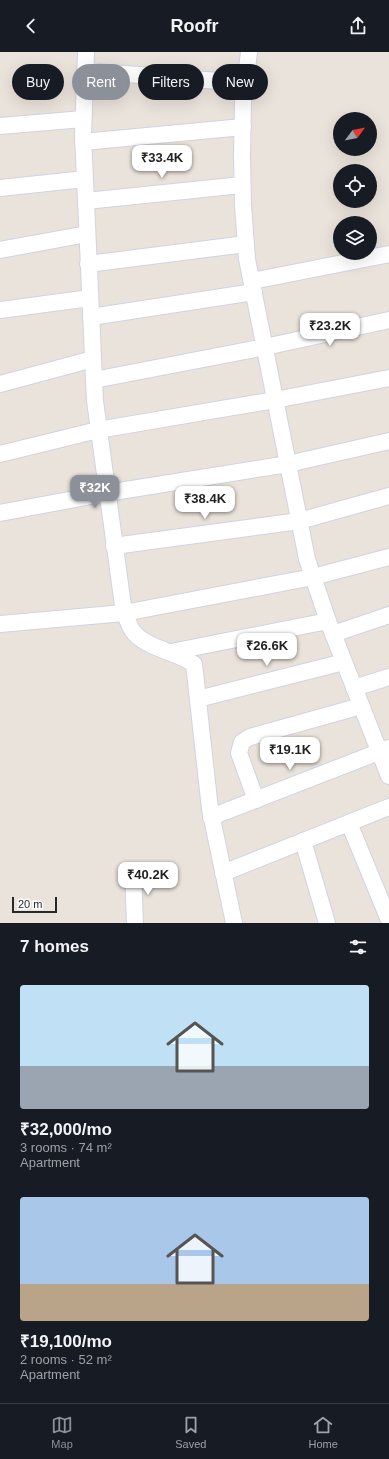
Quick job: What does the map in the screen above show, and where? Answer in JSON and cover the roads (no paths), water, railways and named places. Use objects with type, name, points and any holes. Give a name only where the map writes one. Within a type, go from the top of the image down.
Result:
[{"type":"street","points":[[85,64],[86,52]]},
{"type":"street","points":[[248,64],[250,52]]},
{"type":"street","points":[[130,74],[212,80]]},
{"type":"street","points":[[84,100],[83,142],[94,401],[124,613],[132,630],[142,640],[185,657],[194,664],[211,817],[234,923]]},
{"type":"street","points":[[243,100],[242,185],[246,244],[253,287],[307,559],[330,627],[361,706],[384,750],[389,776]]},
{"type":"street","points":[[0,126],[83,119]]},
{"type":"street","points":[[83,142],[243,127]]},
{"type":"street","points":[[0,188],[85,179]]},
{"type":"street","points":[[86,201],[242,185]]},
{"type":"street","points":[[0,250],[87,234]]},
{"type":"street","points":[[88,264],[246,244]]},
{"type":"street","points":[[91,317],[253,287],[389,254]]},
{"type":"street","points":[[0,310],[90,298]]},
{"type":"street","points":[[94,380],[265,347],[389,320]]},
{"type":"street","points":[[0,384],[93,359]]},
{"type":"street","points":[[0,454],[98,430],[275,400],[389,378]]},
{"type":"street","points":[[0,513],[107,493],[288,464],[389,441]]},
{"type":"street","points":[[114,546],[300,521],[389,496]]},
{"type":"street","points":[[0,624],[124,613],[313,577],[389,557]]},
{"type":"street","points":[[171,652],[330,627],[389,615]]},
{"type":"street","points":[[198,699],[344,662]]},
{"type":"street","points":[[354,688],[389,676]]},
{"type":"street","points":[[256,800],[239,753],[242,742],[250,737],[361,706]]},
{"type":"street","points":[[211,817],[384,750]]},
{"type":"street","points":[[224,873],[389,807]]},
{"type":"street","points":[[349,823],[389,920]]},
{"type":"street","points":[[303,841],[327,923]]},
{"type":"street","points":[[133,871],[135,923]]}]
